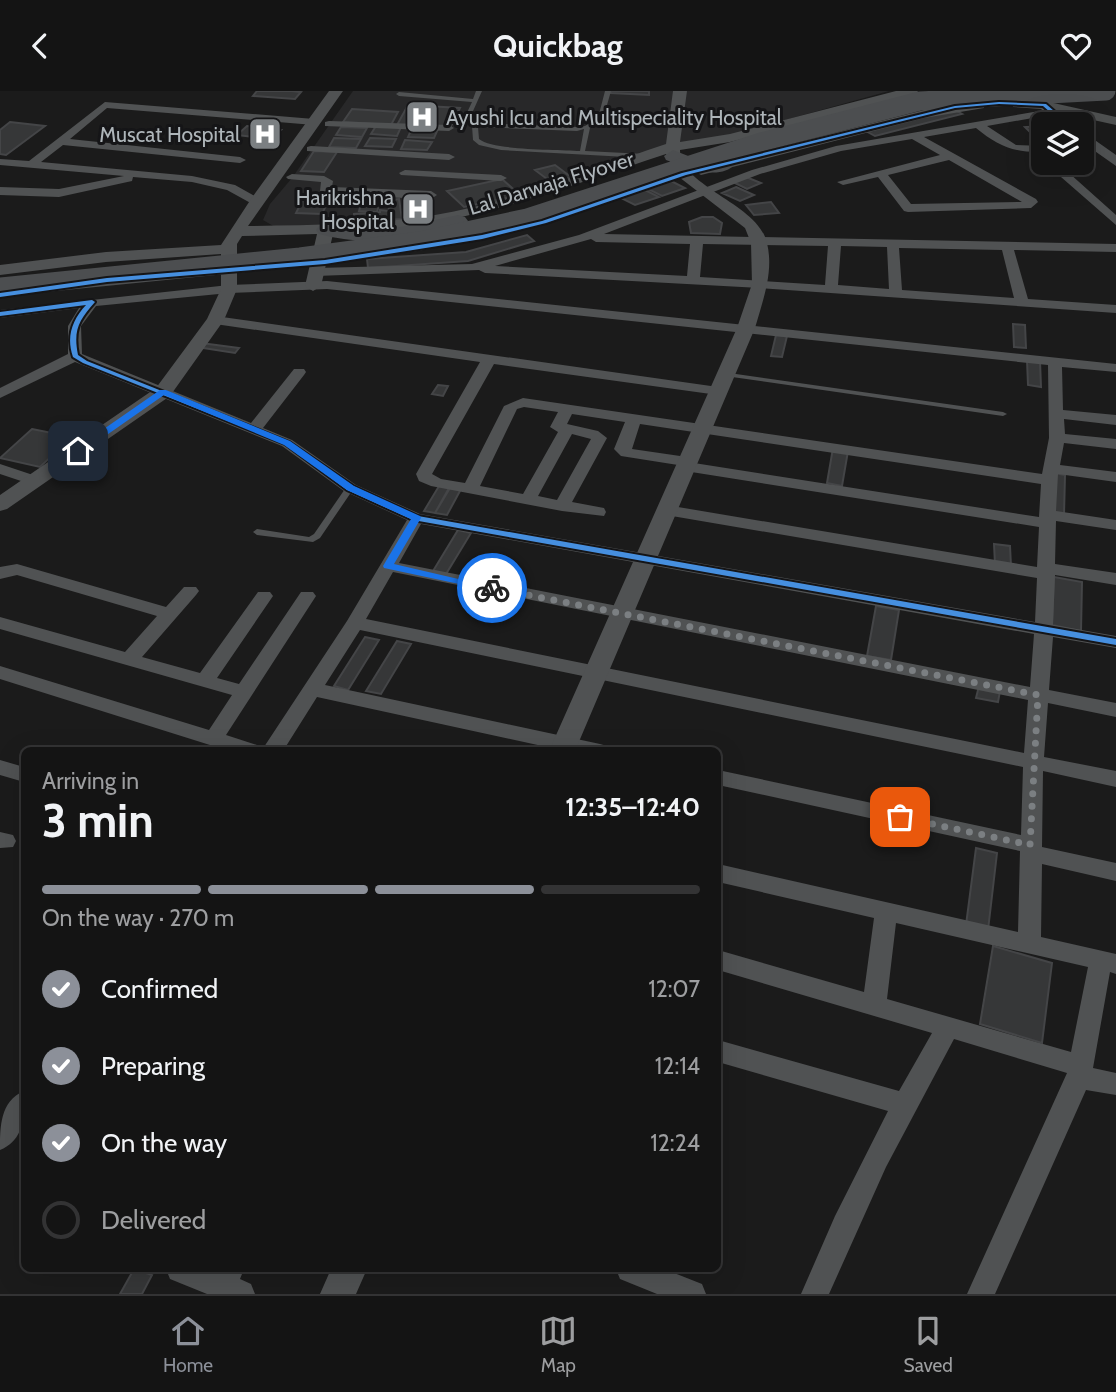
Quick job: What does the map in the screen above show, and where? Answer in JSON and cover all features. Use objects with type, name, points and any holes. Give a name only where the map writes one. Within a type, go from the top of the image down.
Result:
[{"type":"highway","name":"Lal Darwaja Flyover","points":[[0,278],[108,264],[320,248],[427,233],[528,210],[719,157],[889,101],[943,91]]},
{"type":"highway","name":"Lal Darwaja Flyover","points":[[0,287],[110,272],[321,255],[429,239],[533,217],[713,157],[919,101],[976,95],[1067,95],[1106,91]]},
{"type":"highway","points":[[326,230],[349,237],[366,237],[458,221],[529,202],[655,158],[719,157],[956,102],[1067,95]]},
{"type":"highway","points":[[672,152],[699,167],[719,157]]},
{"type":"main road","points":[[1023,91],[1045,107],[1116,121]]},
{"type":"main road","points":[[1045,107],[1116,98]]},
{"type":"main road","points":[[1116,98],[1111,105],[1116,111]]},
{"type":"street","points":[[275,229],[262,221],[261,214],[311,149],[336,91]]},
{"type":"street","points":[[0,505],[163,392],[215,320],[228,280],[228,249],[237,231],[256,202],[321,123],[352,91]]},
{"type":"street","points":[[312,689],[564,747],[746,328],[760,284],[759,243],[752,226],[684,174],[672,152],[680,91]]},
{"type":"street","points":[[237,231],[368,229],[434,219],[516,199],[645,156],[730,138],[911,91]]},
{"type":"street","points":[[136,95],[245,115],[321,123],[449,128]]},
{"type":"street","points":[[0,314],[228,280],[316,273],[544,222],[684,174],[955,107],[999,103],[1045,107],[1051,112]]},
{"type":"street","points":[[31,165],[105,104],[213,115],[245,115]]},
{"type":"street","points":[[472,268],[583,238],[756,172],[828,151],[978,124],[1045,107]]},
{"type":"street","points":[[978,124],[1008,147],[1031,150]]},
{"type":"street","points":[[881,174],[908,208],[1027,205],[1032,202],[911,134]]},
{"type":"street","points":[[60,141],[240,160]]},
{"type":"street","points":[[1094,145],[1116,162]]},
{"type":"street","points":[[311,149],[449,157]]},
{"type":"street","points":[[843,182],[951,156]]},
{"type":"street","points":[[0,162],[192,179],[231,187],[256,202]]},
{"type":"street","points":[[405,173],[502,178]]},
{"type":"street","points":[[0,191],[58,193],[146,175]]},
{"type":"street","points":[[434,219],[431,195],[440,175]]},
{"type":"street","points":[[1066,175],[1116,221]]},
{"type":"street","points":[[292,177],[324,179],[327,181],[324,189],[331,191],[431,195]]},
{"type":"street","points":[[316,273],[326,230]]},
{"type":"street","points":[[583,238],[1116,248]]},
{"type":"street","points":[[693,281],[697,241]]},
{"type":"street","points":[[831,289],[835,244]]},
{"type":"street","points":[[893,244],[896,293]]},
{"type":"street","points":[[1007,246],[1022,302]]},
{"type":"street","points":[[0,270],[60,262],[228,249]]},
{"type":"street","points":[[53,286],[70,271],[69,267],[60,262]]},
{"type":"street","points":[[18,268],[10,274],[10,280],[14,286],[24,290]]},
{"type":"street","points":[[0,295],[53,286],[472,268],[760,284],[1116,309]]},
{"type":"street","points":[[316,273],[746,328],[1116,368]]},
{"type":"street","points":[[92,302],[82,311],[70,337],[75,356],[287,443],[350,488],[416,518],[1116,642]]},
{"type":"street","points":[[215,320],[489,359],[722,383]]},
{"type":"street","points":[[0,394],[75,356]]},
{"type":"street","points":[[489,359],[424,474],[425,478],[597,512]]},
{"type":"street","points":[[1029,944],[1033,762],[1044,629],[1050,474],[1057,438],[1055,362]]},
{"type":"street","points":[[253,430],[299,372]]},
{"type":"street","points":[[470,489],[514,403],[523,401],[701,429],[1050,474],[1116,477]]},
{"type":"street","points":[[562,506],[600,438],[557,425],[567,408]]},
{"type":"street","points":[[1056,414],[1116,420]]},
{"type":"street","points":[[634,419],[622,449],[627,453],[1048,519],[1116,525]]},
{"type":"street","points":[[528,499],[567,430]]},
{"type":"street","points":[[1057,438],[1116,444]]},
{"type":"street","points":[[0,469],[36,481]]},
{"type":"street","points":[[666,510],[1045,571],[1116,579]]},
{"type":"street","points":[[275,747],[355,623],[416,518]]},
{"type":"street","points":[[388,566],[1116,710]]},
{"type":"street","points":[[0,573],[17,569],[170,614]]},
{"type":"street","points":[[129,659],[190,591]]},
{"type":"street","points":[[205,680],[264,596]]},
{"type":"street","points":[[214,738],[307,596]]},
{"type":"street","points":[[0,623],[244,692]]},
{"type":"street","points":[[355,623],[1116,779]]},
{"type":"street","points":[[0,672],[241,747]]},
{"type":"street","points":[[0,767],[21,774]]},
{"type":"street","points":[[721,777],[1030,849],[1116,872]]},
{"type":"street","points":[[721,874],[1109,962],[1081,1072],[981,1294]]},
{"type":"street","points":[[874,1004],[886,912]]},
{"type":"street","points":[[721,961],[948,1027],[1116,1084]]},
{"type":"street","points":[[815,1294],[858,1193],[903,1104],[948,1027]]},
{"type":"street","points":[[721,1052],[903,1104]]},
{"type":"street","points":[[0,1138],[13,1110]]},
{"type":"street","points":[[191,1272],[231,1283]]},
{"type":"street","points":[[338,1294],[348,1272]]},
{"type":"street","points":[[638,1272],[692,1294]]},
{"type":"lane","points":[[479,91],[466,121],[475,125],[577,129],[587,127],[602,116],[608,91]]},
{"type":"lane","points":[[399,94],[475,101]]},
{"type":"lane","points":[[475,125],[476,140],[490,147],[645,156]]},
{"type":"lane","points":[[582,153],[587,127]]},
{"type":"lane","points":[[722,383],[1003,414]]},
{"type":"lane","points":[[257,532],[310,540],[317,536],[350,488]]},
{"type":"shaded area","points":[[353,91],[889,91],[728,136],[676,145],[511,199],[439,217],[368,227],[275,227],[263,220],[270,204],[292,178]]},
{"type":"building","points":[[257,91],[301,92],[295,99],[253,96]]},
{"type":"building","points":[[649,91],[649,95],[611,93]]},
{"type":"building","points":[[408,105],[460,108],[450,128],[397,125]]},
{"type":"building","points":[[352,109],[398,112],[391,125],[343,122]]},
{"type":"building","points":[[953,109],[962,114],[875,136],[866,131]]},
{"type":"building","points":[[10,122],[45,126],[6,155],[0,154],[0,130]]},
{"type":"building","points":[[247,126],[281,130],[271,139],[237,135]]},
{"type":"building","points":[[376,126],[401,127],[397,136],[371,134]]},
{"type":"building","points":[[341,127],[367,128],[362,137],[336,135]]},
{"type":"building","points":[[412,128],[438,129],[434,138],[408,137]]},
{"type":"building","points":[[334,138],[361,139],[356,148],[329,147]]},
{"type":"building","points":[[370,138],[396,139],[392,147],[365,146]]},
{"type":"building","points":[[405,140],[432,142],[427,150],[401,149]]},
{"type":"building","points":[[314,151],[337,152],[324,172],[301,171]]},
{"type":"building","points":[[555,165],[571,177],[551,182],[535,170]]},
{"type":"building","points":[[746,177],[761,183],[747,189],[733,182]]},
{"type":"building","points":[[502,179],[520,195],[464,207],[447,191]]},
{"type":"building","points":[[671,181],[685,188],[662,196],[648,189]]},
{"type":"building","points":[[736,187],[754,195],[740,201],[722,193]]},
{"type":"building","points":[[645,190],[659,197],[635,205],[621,198]]},
{"type":"building","points":[[364,194],[382,194],[377,212],[359,211]]},
{"type":"building","points":[[304,197],[330,197],[322,214],[296,213]]},
{"type":"building","points":[[399,199],[402,219],[354,222],[354,214],[389,211],[388,200]]},
{"type":"building","points":[[771,202],[779,213],[754,215],[746,205]]},
{"type":"building","points":[[424,205],[430,211],[412,215],[407,209]]},
{"type":"building","points":[[702,217],[713,217],[722,223],[720,234],[691,233],[689,222]]},
{"type":"building","points":[[527,235],[534,241],[468,261],[368,268],[367,259],[466,252]]},
{"type":"building","points":[[1013,324],[1025,325],[1026,348],[1014,347]]},
{"type":"building","points":[[776,335],[787,336],[782,357],[771,356]]},
{"type":"building","points":[[201,343],[239,348],[235,353],[197,347]]},
{"type":"building","points":[[1027,360],[1040,361],[1041,387],[1028,385]]},
{"type":"building","points":[[438,385],[448,386],[443,396],[432,394]]},
{"type":"building","points":[[32,429],[72,437],[40,467],[0,458]]},
{"type":"building","points":[[833,448],[848,451],[842,486],[827,483]]},
{"type":"building","points":[[1054,473],[1065,475],[1064,515],[1053,514]]},
{"type":"building","points":[[439,486],[449,488],[435,513],[424,511]]},
{"type":"building","points":[[450,488],[461,489],[447,515],[435,513]]},
{"type":"building","points":[[458,530],[471,533],[446,574],[433,571]]},
{"type":"building","points":[[994,544],[1010,546],[1011,566],[995,564]]},
{"type":"building","points":[[1054,577],[1082,582],[1081,631],[1052,625]]},
{"type":"building","points":[[876,606],[899,610],[891,660],[867,656]]},
{"type":"building","points":[[365,637],[379,640],[348,690],[334,686]]},
{"type":"building","points":[[397,641],[411,644],[381,694],[366,691]]},
{"type":"building","points":[[979,686],[1000,691],[998,702],[976,698]]},
{"type":"building","points":[[976,848],[997,853],[988,930],[966,925]]},
{"type":"building","points":[[993,946],[1052,963],[1042,1043],[980,1024]]},
{"type":"building","points":[[132,1272],[152,1275],[142,1294],[120,1294]]},
{"type":"cycle path","points":[[0,295],[107,280],[325,262],[482,237],[544,222],[684,174],[955,107],[999,103],[1044,105],[1052,112]]},
{"type":"cycle path","points":[[0,314],[92,302],[74,326],[75,356],[287,443],[350,488],[416,518],[1116,642]]},
{"type":"way so far","points":[[492,588],[1038,695],[1030,845],[900,817]]},
{"type":"place","name":"Ayushi Icu and Multispeciality Hospital","points":[[422,117]]},
{"type":"place","name":"Muscat Hospital","points":[[265,134]]},
{"type":"place","name":"Harikrishna Hospital","points":[[418,209]]},
{"type":"route","points":[[78,451],[163,392],[287,443],[350,488],[416,518],[388,566],[492,588]]}]
